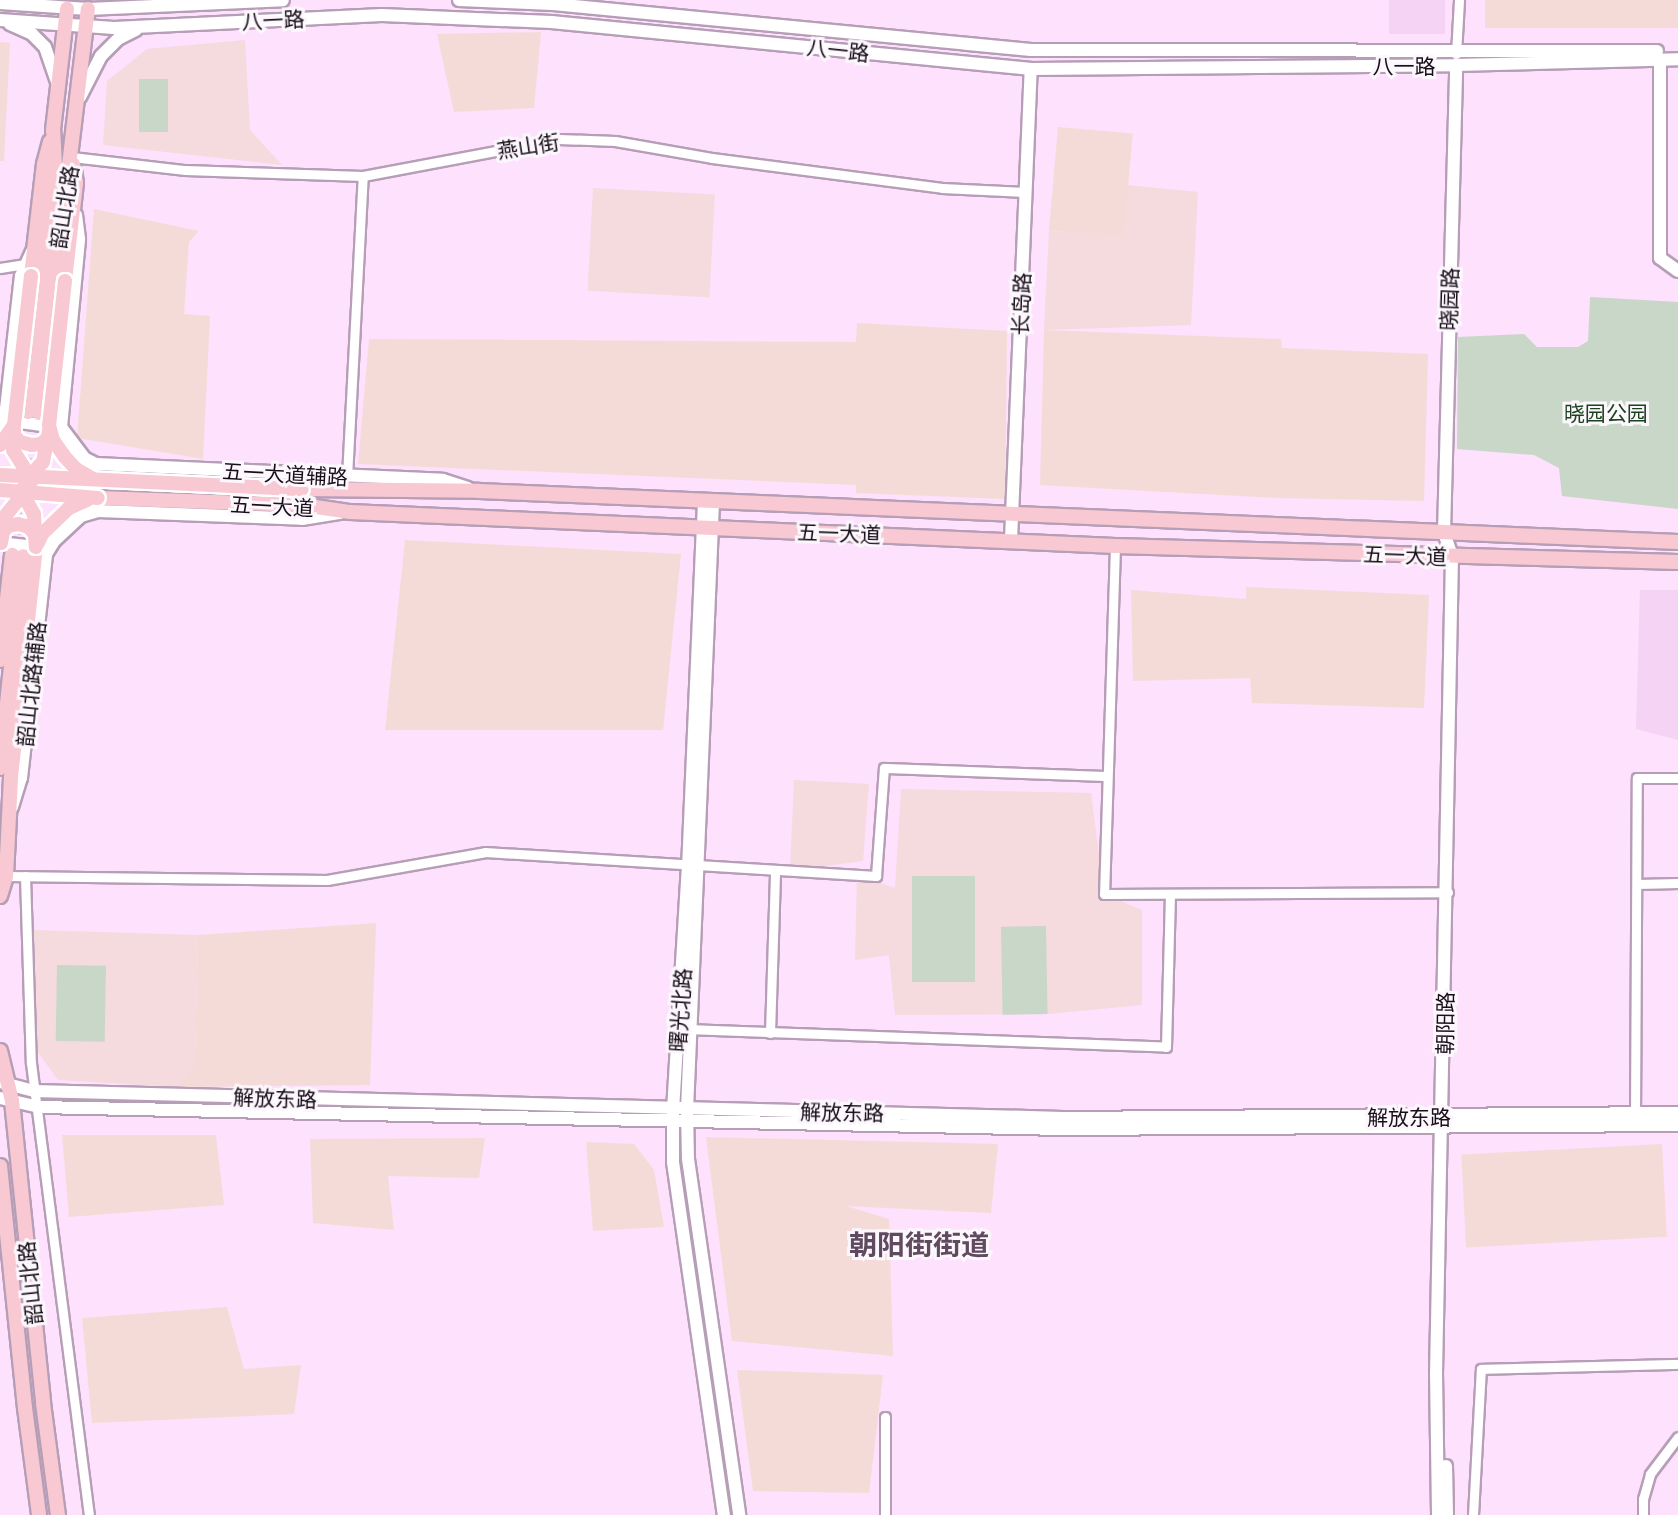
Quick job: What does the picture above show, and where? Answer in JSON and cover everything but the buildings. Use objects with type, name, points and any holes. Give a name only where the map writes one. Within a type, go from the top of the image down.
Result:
[{"type":"main road","name":"韶山北路","points":[[68,5],[53,130],[55,165],[33,413],[65,182],[72,157],[88,4]]},
{"type":"main road","points":[[0,445],[7,425],[44,163],[53,130]]},
{"type":"main road","points":[[0,896],[6,876],[9,817],[5,772],[11,554],[1,539],[10,508],[43,461],[52,430],[76,183],[72,157]]},
{"type":"main road","points":[[7,425],[20,443],[32,445],[41,444],[52,430]]},
{"type":"main road","points":[[7,425],[26,485],[40,545]]},
{"type":"main road","points":[[52,430],[56,445],[70,464],[83,474],[101,481]]},
{"type":"main road","points":[[0,476],[26,485]]},
{"type":"main road","name":"五一大道","points":[[26,485],[49,479],[348,483],[1012,516],[1678,542]]},
{"type":"main road","name":"五一大道","points":[[26,485],[55,497],[302,505],[350,512],[1115,545],[1678,562]]},
{"type":"main road","points":[[0,490],[26,485]]},
{"type":"main road","points":[[5,772],[43,534],[69,508],[98,498]]},
{"type":"main road","points":[[1,539],[8,526],[18,524],[29,527],[40,545]]},
{"type":"main road","points":[[0,660],[11,554]]},
{"type":"main road","name":"韶山北路","points":[[0,1051],[58,1515]]},
{"type":"main road","name":"韶山北路","points":[[0,1166],[24,1409],[39,1515]]},
{"type":"street","name":"八一路","points":[[11,2],[68,5],[283,0]]},
{"type":"street","name":"八一路","points":[[461,0],[553,4],[1031,50],[1678,52]]},
{"type":"street","points":[[1456,65],[1459,0]]},
{"type":"street","name":"八一路","points":[[0,20],[85,27],[382,15],[552,22],[1031,69],[1678,60]]},
{"type":"street","points":[[0,20],[39,39],[52,62],[58,86]]},
{"type":"street","points":[[76,107],[101,55],[118,39],[150,26]]},
{"type":"street","points":[[1660,59],[1660,258],[1678,271]]},
{"type":"street","name":"晓园路","points":[[1444,533],[1456,65]]},
{"type":"street","name":"长岛路","points":[[1011,540],[1031,69]]},
{"type":"street","name":"燕山街","points":[[72,157],[185,170],[363,176],[559,139],[615,141],[712,158],[942,188],[1026,192]]},
{"type":"street","points":[[348,483],[363,176]]},
{"type":"street","points":[[52,430],[79,239],[74,203]]},
{"type":"street","points":[[0,268],[28,270]]},
{"type":"street","points":[[1,539],[40,545],[89,512],[91,462],[52,430],[7,425]]},
{"type":"street","name":"五一大道辅路","points":[[91,462],[303,482]]},
{"type":"street","name":"曙光北路","points":[[708,502],[685,1029],[688,1159],[739,1515]]},
{"type":"street","name":"五一大道辅路","points":[[89,512],[302,519],[350,512]]},
{"type":"street","name":"朝阳路","points":[[1438,1515],[1436,1374],[1446,1123],[1456,556],[1444,533]]},
{"type":"street","name":"朝阳路","points":[[1447,1515],[1443,1374],[1448,892],[1456,556],[1459,533]]},
{"type":"street","name":"韶山北路辅路","points":[[9,817],[22,778],[40,545]]},
{"type":"street","points":[[1115,545],[1104,894],[1448,892]]},
{"type":"street","points":[[6,876],[327,880],[485,852],[876,876],[884,768],[1107,776]]},
{"type":"street","points":[[1635,1118],[1637,778],[1678,778]]},
{"type":"street","points":[[769,1033],[775,870]]},
{"type":"street","points":[[25,876],[34,1091],[89,1515]]},
{"type":"street","points":[[1637,884],[1678,883]]},
{"type":"street","points":[[685,1029],[1166,1046],[1170,894]]},
{"type":"street","name":"曙光北路","points":[[685,1029],[673,1114],[673,1162],[724,1515]]},
{"type":"street","name":"解放东路","points":[[4,1083],[34,1091],[673,1114]]},
{"type":"street","name":"解放东路","points":[[6,1100],[38,1107],[687,1114],[1063,1129],[1446,1123],[1635,1118],[1678,1113]]},
{"type":"street","name":"解放东路","points":[[1635,1118],[1678,1125]]},
{"type":"street","points":[[1473,1515],[1480,1369],[1678,1364]]},
{"type":"street","points":[[885,1417],[885,1515]]},
{"type":"street","points":[[1643,1515],[1643,1499],[1650,1474],[1678,1437]]},
{"type":"shaded area","points":[[1389,0],[1445,0],[1445,34],[1389,34]]},
{"type":"shaded area","points":[[1485,0],[1678,0],[1678,28],[1485,28]]},
{"type":"shaded area","points":[[541,32],[534,108],[454,112],[437,34]]},
{"type":"shaded area","points":[[245,40],[250,130],[282,165],[103,145],[107,81],[147,49]]},
{"type":"shaded area","points":[[0,42],[10,43],[4,161],[0,161]]},
{"type":"shaded area","points":[[1058,127],[1133,134],[1124,237],[1049,231]]},
{"type":"shaded area","points":[[1127,185],[1198,192],[1191,325],[1044,330],[1049,231],[1124,235]]},
{"type":"shaded area","points":[[593,188],[715,194],[709,297],[588,291]]},
{"type":"shaded area","points":[[94,209],[199,231],[189,242],[184,314],[210,316],[203,459],[77,438]]},
{"type":"shaded area","points":[[857,323],[1007,331],[1005,499],[856,493],[856,485],[358,464],[369,339],[856,342]]},
{"type":"shaded area","points":[[1044,330],[1281,339],[1282,348],[1428,354],[1424,501],[1278,498],[1040,485]]},
{"type":"shaded area","points":[[405,540],[681,554],[663,730],[385,730]]},
{"type":"shaded area","points":[[1246,587],[1429,595],[1424,708],[1252,703],[1250,678],[1133,681],[1131,590],[1246,599]]},
{"type":"shaded area","points":[[1640,590],[1678,590],[1678,740],[1636,729]]},
{"type":"shaded area","points":[[794,780],[869,784],[863,861],[790,871]]},
{"type":"shaded area","points":[[901,789],[1091,793],[1104,894],[1142,910],[1142,1005],[1048,1014],[895,1015],[889,955],[855,960],[857,875],[895,888]]},
{"type":"shaded area","points":[[376,923],[370,1085],[179,1087],[195,1059],[198,935]]},
{"type":"shaded area","points":[[33,930],[198,935],[195,1059],[179,1087],[58,1080],[35,1048]]},
{"type":"shaded area","points":[[62,1135],[216,1135],[224,1205],[69,1217]]},
{"type":"shaded area","points":[[706,1137],[998,1144],[991,1213],[846,1206],[889,1219],[893,1356],[732,1341]]},
{"type":"shaded area","points":[[485,1138],[479,1178],[388,1176],[394,1230],[313,1223],[310,1139]]},
{"type":"shaded area","points":[[586,1142],[634,1144],[654,1170],[664,1227],[593,1231]]},
{"type":"shaded area","points":[[1662,1144],[1667,1237],[1466,1247],[1461,1155]]},
{"type":"shaded area","points":[[227,1307],[244,1369],[301,1365],[294,1414],[92,1423],[82,1318]]},
{"type":"shaded area","points":[[737,1370],[883,1375],[869,1493],[753,1491]]},
{"type":"green space","points":[[139,79],[168,79],[168,132],[139,132]]},
{"type":"green space","name":"晓园公园","points":[[1590,297],[1678,302],[1678,509],[1562,496],[1559,468],[1534,455],[1457,449],[1458,337],[1524,334],[1537,347],[1578,347],[1588,341]]},
{"type":"green space","points":[[912,876],[975,876],[975,982],[912,982]]},
{"type":"green space","points":[[1046,926],[1048,1014],[1003,1015],[1001,927]]},
{"type":"green space","points":[[57,965],[106,966],[105,1042],[56,1041]]},
{"type":"tunnel","points":[[21,470],[28,412]]},
{"type":"tunnel","points":[[23,556],[39,414]]},
{"type":"tunnel","points":[[12,555],[18,497]]},
{"type":"district","name":"朝阳街街道","points":[[919,1244]]}]
